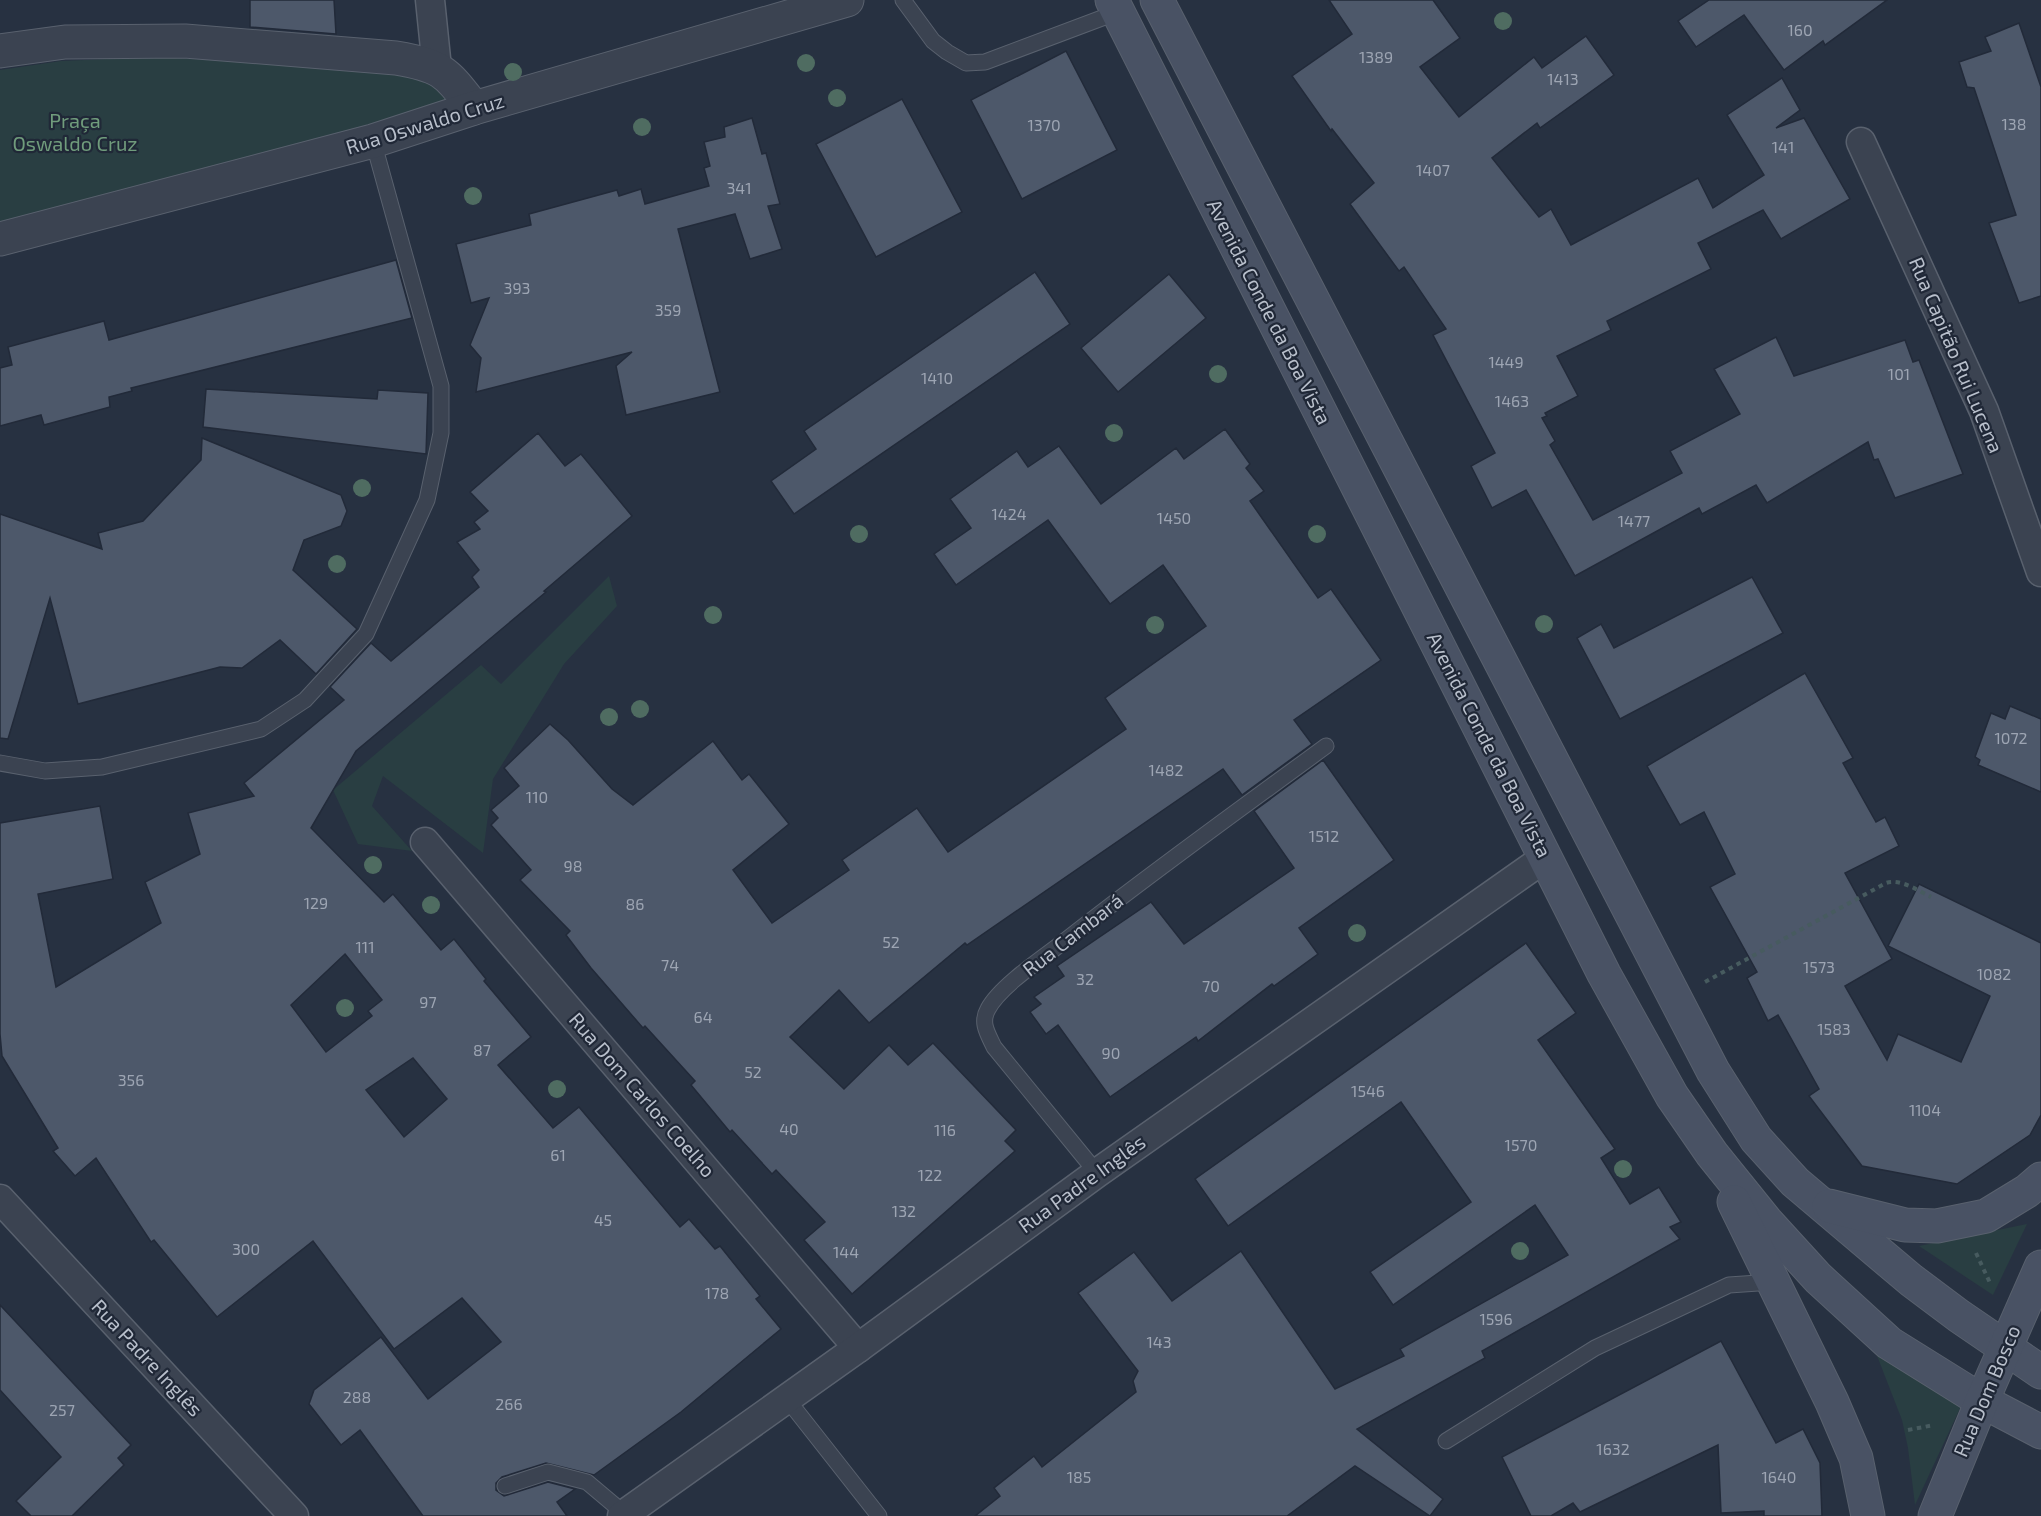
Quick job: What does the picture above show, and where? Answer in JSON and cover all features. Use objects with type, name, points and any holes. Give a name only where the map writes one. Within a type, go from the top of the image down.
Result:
[{"type":"main road","points":[[1157,0],[1713,1071],[1756,1139],[1795,1182],[1818,1203],[1911,1280],[2041,1372]]},
{"type":"main road","name":"Avenida Conde da Boa Vista","points":[[1115,6],[1605,974],[1672,1096],[1712,1154],[1766,1221],[1818,1278],[1888,1342],[1982,1401],[2041,1432]]},
{"type":"main road","points":[[1712,1154],[1832,1402],[1856,1458],[1868,1516]]},
{"type":"main road","points":[[1818,1203],[1905,1225],[1937,1226],[1986,1216],[2027,1191],[2041,1179]]},
{"type":"main road","name":"Rua Dom Bosco","points":[[1935,1516],[2041,1267]]},
{"type":"street","points":[[430,0],[437,68]]},
{"type":"street","name":"Rua Oswaldo Cruz","points":[[0,239],[373,141],[474,108],[847,0]]},
{"type":"street","points":[[0,51],[66,42],[185,41],[396,58],[437,68],[453,82],[474,108]]},
{"type":"street","name":"Rua Capitão Rui Lucena","points":[[1861,142],[1984,411],[2041,572]]},
{"type":"street","name":"Rua Dom Carlos Coelho","points":[[425,842],[858,1348]]},
{"type":"street","name":"Rua Padre Inglês","points":[[624,1515],[1097,1173],[1546,857]]},
{"type":"street","name":"Rua Padre Inglês","points":[[0,1199],[294,1516]]},
{"type":"lane","points":[[903,0],[933,41],[966,63],[985,62],[1115,6]]},
{"type":"lane","points":[[0,763],[45,771],[102,767],[261,729],[305,700],[366,634],[427,500],[441,433],[441,386],[373,141]]},
{"type":"lane","name":"Rua Cambará","points":[[1097,1173],[994,1047],[984,1026],[988,1008],[999,994],[1132,889],[1326,746]]},
{"type":"lane","points":[[1446,1441],[1595,1348],[1729,1285],[1773,1282]]},
{"type":"lane","points":[[787,1399],[879,1516]]},
{"type":"lane","points":[[505,1486],[548,1472],[587,1482],[624,1515]]},
{"type":"path","points":[[1675,998],[1886,883],[1898,882],[1931,897]]},
{"type":"green space","name":"Praça Oswaldo Cruz","points":[[152,57],[342,66],[438,80],[449,103],[0,227],[0,70],[61,61]]},
{"type":"green space","points":[[609,576],[617,606],[564,664],[493,779],[483,853],[383,776],[372,806],[412,851],[358,844],[333,790],[481,665],[501,684]]},
{"type":"green space","points":[[2027,1224],[1993,1295],[1919,1246]]},
{"type":"green space","points":[[1874,1348],[1962,1404],[1915,1505],[1902,1420]]},
{"type":"building","points":[[250,0],[334,0],[336,34],[250,27]]},
{"type":"building","points":[[1329,0],[1433,0],[1460,38],[1420,67],[1459,117],[1534,57],[1542,68],[1586,36],[1614,75],[1540,128],[1537,123],[1492,158],[1539,217],[1551,209],[1571,245],[1698,178],[1713,208],[1764,175],[1727,115],[1782,78],[1800,110],[1776,128],[1804,118],[1850,199],[1781,239],[1763,210],[1698,243],[1711,269],[1607,321],[1611,330],[1557,356],[1578,396],[1545,413],[1547,416],[1542,418],[1555,441],[1550,445],[1593,520],[1682,473],[1670,451],[1740,414],[1714,369],[1776,337],[1794,376],[1905,340],[1913,362],[1919,360],[1963,474],[1895,498],[1878,459],[1874,460],[1868,442],[1767,503],[1756,485],[1702,514],[1699,508],[1575,576],[1526,490],[1492,508],[1471,466],[1495,453],[1433,335],[1446,329],[1404,267],[1399,271],[1350,204],[1374,183],[1332,129],[1331,131],[1292,76],[1352,34]]},
{"type":"building","points":[[1709,0],[1887,0],[1825,45],[1823,41],[1784,70],[1744,15],[1696,47],[1678,21]]},
{"type":"building","points":[[2019,23],[2041,87],[2041,296],[2019,303],[1989,223],[2016,215],[1974,88],[1967,87],[1959,62],[1991,51],[1985,37]]},
{"type":"building","points":[[1066,51],[1117,150],[1022,199],[971,100]]},
{"type":"building","points":[[902,99],[962,212],[876,257],[816,144]]},
{"type":"building","points":[[752,118],[762,154],[766,153],[780,204],[768,206],[782,249],[750,259],[735,214],[678,229],[720,392],[626,415],[616,366],[632,352],[476,392],[481,358],[470,345],[489,298],[471,303],[456,244],[531,225],[529,214],[617,190],[619,196],[641,189],[645,204],[709,186],[704,168],[710,166],[704,142],[725,137],[724,127]]},
{"type":"building","points":[[396,260],[412,318],[131,388],[132,391],[109,397],[110,407],[44,425],[41,415],[0,426],[0,368],[12,365],[8,347],[104,321],[109,340]]},
{"type":"building","points":[[1035,272],[1070,324],[794,514],[771,481],[816,449],[804,431]]},
{"type":"building","points":[[1169,274],[1206,318],[1118,392],[1081,348]]},
{"type":"building","points":[[206,389],[377,399],[378,390],[428,393],[426,454],[203,427]]},
{"type":"building","points":[[1225,429],[1250,464],[1246,468],[1264,491],[1250,501],[1318,598],[1331,589],[1381,660],[1294,720],[1312,744],[1242,795],[1223,769],[967,945],[965,943],[869,1023],[839,990],[790,1037],[844,1089],[889,1045],[908,1065],[933,1043],[1016,1130],[1005,1141],[1015,1151],[852,1294],[804,1240],[825,1222],[776,1170],[772,1174],[732,1130],[730,1132],[691,1085],[695,1081],[645,1026],[643,1028],[591,968],[566,935],[570,931],[520,880],[531,870],[491,825],[498,818],[491,810],[519,786],[504,768],[550,724],[568,740],[612,789],[633,805],[713,741],[742,780],[749,774],[789,824],[733,870],[772,923],[849,870],[842,860],[917,808],[948,852],[1126,729],[1105,698],[1206,626],[1163,565],[1110,604],[1048,520],[956,585],[934,554],[971,528],[950,499],[1017,451],[1028,467],[1059,446],[1101,504],[1176,448],[1184,459]]},
{"type":"building","points":[[538,433],[565,466],[581,454],[632,516],[544,591],[546,592],[356,751],[311,828],[384,902],[393,894],[441,950],[454,939],[486,979],[484,981],[531,1037],[498,1065],[553,1128],[579,1107],[680,1227],[689,1219],[715,1249],[720,1246],[760,1296],[756,1299],[781,1329],[681,1412],[594,1475],[546,1463],[502,1477],[496,1483],[496,1490],[504,1496],[548,1482],[575,1489],[557,1502],[567,1516],[423,1516],[360,1430],[341,1445],[309,1404],[314,1390],[381,1337],[428,1399],[501,1342],[462,1298],[394,1349],[313,1241],[217,1317],[154,1240],[151,1242],[96,1158],[75,1176],[53,1151],[58,1148],[2,1056],[0,1034],[0,823],[100,806],[113,879],[38,894],[56,987],[161,923],[145,882],[200,854],[188,813],[254,796],[244,783],[344,700],[330,687],[371,643],[391,661],[479,587],[472,577],[479,570],[457,542],[480,529],[474,522],[488,511],[470,492]],"holes":[[[345,954],[382,1000],[368,1011],[372,1016],[326,1052],[291,1005]],[[413,1058],[447,1099],[404,1137],[366,1090]]]},
{"type":"building","points":[[202,438],[341,495],[347,511],[341,526],[304,540],[293,570],[357,629],[316,674],[280,640],[242,668],[220,667],[78,704],[50,598],[8,739],[0,738],[0,514],[102,549],[98,533],[143,521],[201,460]]},
{"type":"building","points":[[1752,577],[1783,633],[1620,719],[1577,638],[1601,624],[1614,648]]},
{"type":"building","points":[[1805,673],[1853,758],[1843,763],[1876,822],[1885,817],[1899,846],[1845,873],[1892,959],[1845,986],[1887,1060],[1898,1034],[1961,1062],[1990,996],[1888,946],[1919,884],[2041,943],[2041,1115],[2030,1135],[1957,1184],[1862,1166],[1809,1096],[1819,1089],[1778,1015],[1768,1021],[1747,978],[1757,972],[1710,887],[1735,874],[1704,812],[1680,825],[1647,766]]},
{"type":"building","points":[[2010,706],[2041,719],[2041,792],[1978,765],[1980,760],[1975,757],[1991,713],[2005,719]]},
{"type":"building","points":[[1323,760],[1394,860],[1299,928],[1318,954],[1274,986],[1272,984],[1198,1041],[1196,1037],[1110,1097],[1058,1025],[1046,1034],[1030,1012],[1041,1004],[1034,997],[1064,976],[1057,966],[1151,902],[1184,944],[1294,868],[1254,811]]},
{"type":"building","points":[[1526,943],[1576,1013],[1538,1040],[1615,1149],[1601,1158],[1630,1204],[1659,1187],[1681,1222],[1670,1227],[1680,1239],[1482,1351],[1485,1358],[1357,1429],[1443,1499],[1430,1516],[1355,1466],[1287,1516],[975,1516],[1000,1496],[994,1488],[1034,1456],[1042,1467],[1136,1392],[1133,1381],[1138,1371],[1078,1293],[1134,1252],[1172,1301],[1241,1251],[1335,1389],[1404,1356],[1400,1349],[1568,1255],[1535,1205],[1393,1305],[1370,1272],[1471,1202],[1401,1102],[1228,1226],[1195,1179]]},
{"type":"building","points":[[0,1305],[131,1445],[118,1458],[124,1465],[72,1516],[31,1516],[16,1501],[61,1457],[0,1390]]},
{"type":"building","points":[[1721,1341],[1776,1443],[1803,1429],[1820,1463],[1822,1516],[1764,1516],[1764,1511],[1721,1513],[1718,1445],[1580,1512],[1573,1503],[1551,1516],[1531,1516],[1502,1457]]}]
